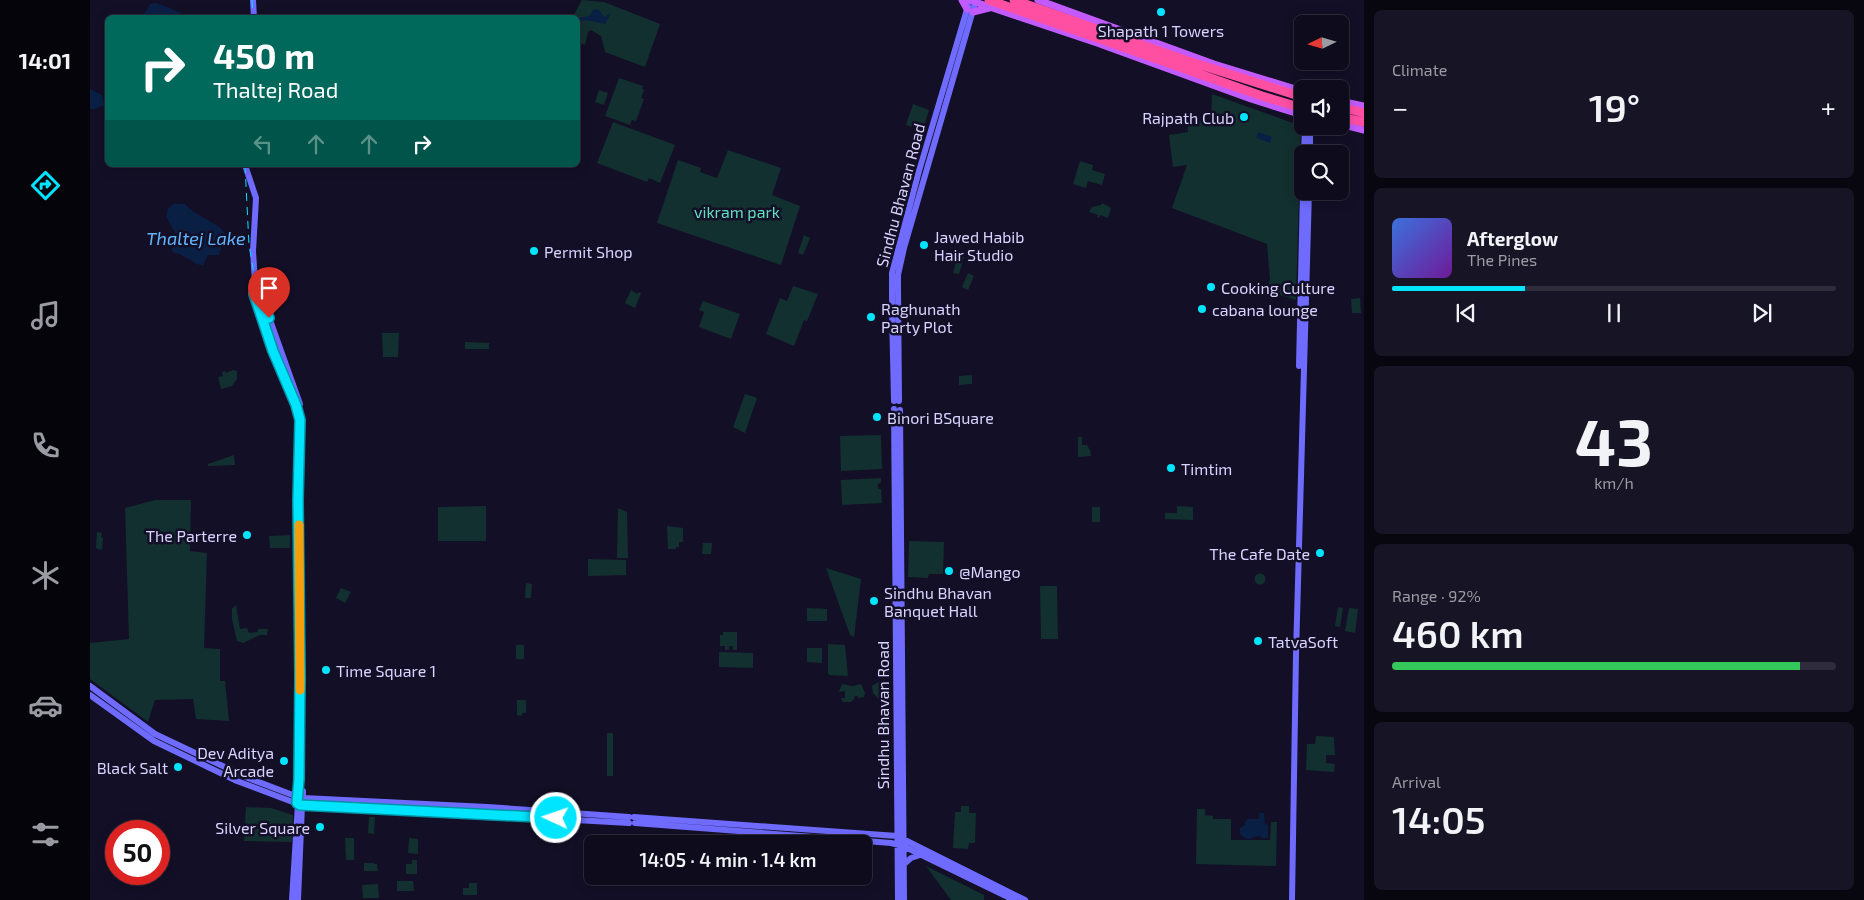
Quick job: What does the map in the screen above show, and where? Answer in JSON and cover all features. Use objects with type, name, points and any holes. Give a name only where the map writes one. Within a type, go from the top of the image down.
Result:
[{"type":"highway","points":[[1014,0],[1294,94]]},
{"type":"highway","points":[[989,4],[1294,106]]},
{"type":"highway","points":[[1349,119],[1364,122]]},
{"type":"main road","points":[[253,0],[254,15]]},
{"type":"main road","points":[[962,0],[970,10],[989,4]]},
{"type":"main road","points":[[1038,0],[1214,64],[1294,88]]},
{"type":"main road","points":[[972,1],[989,4],[1059,34],[1106,46],[1251,99],[1294,112]]},
{"type":"main road","name":"Sindhu Bhavan Road","points":[[898,900],[900,841],[898,275],[972,1]]},
{"type":"main road","points":[[1349,126],[1364,130]]},
{"type":"main road","points":[[246,167],[256,198],[253,251],[254,294],[273,351],[296,405],[300,420],[298,500],[302,722],[298,900]]},
{"type":"main road","points":[[1288,900],[1303,200]]},
{"type":"main road","points":[[1292,900],[1296,654],[1309,200]]},
{"type":"main road","points":[[90,686],[155,734],[300,801]]},
{"type":"main road","points":[[90,695],[154,741],[237,781],[300,801],[496,807],[632,820],[900,841],[1025,900]]},
{"type":"main road","points":[[292,900],[300,801]]},
{"type":"main road","points":[[900,841],[920,854],[1014,900]]},
{"type":"main road","name":"Sindhu Bhavan Road","points":[[900,841],[904,900]]},
{"type":"main road","points":[[903,865],[910,858],[920,854]]},
{"type":"green space","points":[[582,0],[604,2],[660,24],[645,67],[605,52],[601,36],[591,30],[588,32],[585,45],[580,43],[580,15],[574,15]]},
{"type":"green space","points":[[619,78],[643,86],[642,89],[644,90],[641,98],[644,99],[636,121],[632,120],[630,125],[605,116]]},
{"type":"green space","points":[[599,90],[608,93],[604,105],[595,102]]},
{"type":"green space","points":[[1212,94],[1294,123],[1294,135],[1301,135],[1300,145],[1294,145],[1294,200],[1299,200],[1296,300],[1267,291],[1270,279],[1267,244],[1172,208],[1187,165],[1173,167],[1169,135],[1188,132],[1187,120],[1211,122]]},
{"type":"green space","points":[[913,104],[929,110],[923,130],[906,125]]},
{"type":"green space","points":[[613,122],[675,145],[660,183],[649,178],[647,182],[597,163]]},
{"type":"green space","name":"vikram park","points":[[728,150],[781,168],[772,195],[800,206],[781,265],[657,223],[678,160],[701,168],[700,172],[717,178]]},
{"type":"green space","points":[[1080,161],[1093,165],[1092,170],[1105,174],[1102,185],[1088,181],[1086,188],[1073,184]]},
{"type":"green space","points":[[1102,203],[1111,208],[1108,218],[1100,215],[1099,218],[1097,217],[1098,215],[1089,212],[1092,207]]},
{"type":"green space","points":[[804,235],[810,238],[803,255],[798,253]]},
{"type":"green space","points":[[958,255],[964,257],[959,274],[953,273]]},
{"type":"green space","points":[[968,273],[974,276],[968,290],[962,287]]},
{"type":"green space","points":[[793,286],[818,294],[807,321],[804,320],[794,346],[766,334],[780,298],[787,301]]},
{"type":"green space","points":[[631,290],[637,294],[641,293],[635,308],[625,303]]},
{"type":"green space","points":[[1360,298],[1361,313],[1352,313],[1351,299]]},
{"type":"green space","points":[[703,301],[740,314],[731,339],[699,327],[704,312],[699,310]]},
{"type":"green space","points":[[382,333],[399,333],[398,357],[383,357]]},
{"type":"green space","points":[[465,342],[489,343],[489,349],[465,349]]},
{"type":"green space","points":[[233,370],[237,371],[237,379],[232,386],[221,389],[218,377],[223,376],[222,372],[225,371],[226,373]]},
{"type":"green space","points":[[972,375],[972,384],[959,385],[959,376]]},
{"type":"green space","points":[[745,394],[757,398],[745,433],[733,427]]},
{"type":"green space","points":[[881,435],[882,469],[841,471],[840,436]]},
{"type":"green space","points":[[1078,437],[1082,437],[1082,445],[1087,445],[1091,456],[1078,457]]},
{"type":"green space","points":[[234,455],[235,465],[208,466],[208,464]]},
{"type":"green space","points":[[881,478],[878,489],[881,489],[882,503],[842,505],[841,480]]},
{"type":"green space","points":[[155,500],[191,500],[190,551],[207,553],[204,648],[220,649],[220,681],[225,681],[229,721],[196,719],[193,699],[155,700],[148,722],[90,679],[90,643],[129,639],[125,508]]},
{"type":"green space","points":[[486,506],[486,541],[438,541],[438,507]]},
{"type":"green space","points":[[1177,506],[1193,507],[1193,520],[1165,519],[1165,513],[1177,513]]},
{"type":"green space","points":[[1092,507],[1100,507],[1100,522],[1092,522]]},
{"type":"green space","points":[[618,508],[627,512],[628,558],[617,558]]},
{"type":"green space","points":[[667,526],[683,528],[683,542],[679,542],[679,547],[676,547],[676,549],[668,549]]},
{"type":"green space","points":[[97,532],[102,533],[102,550],[96,548]]},
{"type":"green space","points":[[290,535],[290,548],[270,548],[269,536]]},
{"type":"green space","points":[[909,541],[944,542],[943,574],[929,574],[928,578],[908,577]]},
{"type":"green space","points":[[703,543],[712,543],[711,554],[702,554]]},
{"type":"green space","points":[[588,559],[626,560],[626,575],[588,576]]},
{"type":"green space","points":[[826,568],[861,579],[854,637],[850,635]]},
{"type":"green space","points":[[1260,573],[1266,579],[1260,585],[1254,579]]},
{"type":"green space","points":[[526,583],[532,584],[531,598],[525,598]]},
{"type":"green space","points":[[1040,586],[1057,586],[1058,639],[1041,639]]},
{"type":"green space","points":[[341,588],[351,592],[345,603],[336,598]]},
{"type":"green space","points":[[236,605],[240,629],[247,628],[249,633],[258,632],[258,629],[268,629],[267,635],[260,635],[243,643],[237,641],[232,619],[232,609]]},
{"type":"green space","points":[[1338,607],[1343,608],[1340,627],[1335,626]]},
{"type":"green space","points":[[807,608],[827,609],[827,621],[807,621]]},
{"type":"green space","points":[[1349,608],[1358,609],[1355,633],[1345,631]]},
{"type":"green space","points":[[723,632],[737,632],[737,650],[733,650],[733,646],[729,646],[729,650],[725,650],[725,646],[720,646],[720,635],[723,635]]},
{"type":"green space","points":[[828,644],[845,645],[848,676],[829,675]]},
{"type":"green space","points":[[516,645],[524,645],[524,659],[516,659]]},
{"type":"green space","points":[[807,648],[822,648],[822,663],[807,662]]},
{"type":"green space","points":[[719,652],[753,653],[753,668],[719,667]]},
{"type":"green space","points":[[884,681],[889,690],[885,693],[884,698],[879,699],[873,693],[872,686]]},
{"type":"green space","points":[[842,684],[853,686],[861,684],[865,693],[864,697],[859,698],[855,696],[851,702],[843,702],[841,698],[845,698],[845,691],[839,692]]},
{"type":"green space","points":[[517,700],[526,700],[526,713],[522,713],[522,716],[517,715]]},
{"type":"green space","points":[[607,733],[613,733],[613,776],[607,776]]},
{"type":"green space","points":[[1316,736],[1334,737],[1335,755],[1326,755],[1326,763],[1335,764],[1334,772],[1306,770],[1307,744],[1315,744]]},
{"type":"green space","points":[[961,806],[969,806],[969,813],[976,813],[975,843],[969,843],[968,849],[953,848],[955,812],[961,812]]},
{"type":"green space","points":[[246,807],[271,808],[293,815],[292,842],[244,841]]},
{"type":"green space","points":[[1197,809],[1205,809],[1205,815],[1213,816],[1213,819],[1231,819],[1231,840],[1270,840],[1271,822],[1277,822],[1276,866],[1196,864]]},
{"type":"green space","points":[[369,817],[375,817],[374,834],[368,833]]},
{"type":"green space","points":[[345,838],[354,838],[354,860],[346,860]]},
{"type":"green space","points":[[409,838],[418,839],[418,854],[408,853]]},
{"type":"green space","points":[[412,860],[417,860],[417,874],[406,874],[406,864],[412,864]]},
{"type":"green space","points":[[364,863],[377,864],[378,871],[364,871]]},
{"type":"green space","points":[[926,866],[984,895],[984,900],[951,900]]},
{"type":"green space","points":[[397,881],[413,881],[414,891],[397,891]]},
{"type":"green space","points":[[469,883],[477,883],[477,895],[463,895],[463,888],[469,888]]},
{"type":"green space","points":[[378,884],[379,898],[363,898],[362,885]]},
{"type":"water","points":[[156,3],[185,15],[142,15],[150,4]]},
{"type":"water","points":[[594,9],[599,10],[604,17],[611,13],[605,24],[586,20],[580,22],[580,18],[589,16]]},
{"type":"water","points":[[90,89],[102,95],[104,105],[90,109]]},
{"type":"water","points":[[1258,132],[1272,137],[1270,143],[1256,138]]},
{"type":"water","name":"Thaltej Lake","points":[[173,204],[185,204],[221,229],[228,239],[223,242],[219,255],[208,255],[203,266],[174,253],[172,250],[176,235],[166,216],[168,209]]},
{"type":"water","points":[[1259,813],[1264,813],[1265,824],[1268,825],[1268,838],[1261,838],[1260,836],[1246,839],[1240,834],[1240,828],[1245,825],[1247,819],[1259,819]]},
{"type":"railway","points":[[252,0],[253,15]]},
{"type":"railway","points":[[245,167],[249,245],[258,297],[298,420],[302,675]]},
{"type":"slow traffic","points":[[299,525],[300,690]]},
{"type":"place","name":"Shapath 1 Towers","points":[[1161,12]]},
{"type":"place","name":"Rajpath Club","points":[[1244,117]]},
{"type":"place","name":"Jawed Habib Hair Studio","points":[[924,245]]},
{"type":"place","name":"Permit Shop","points":[[534,251]]},
{"type":"place","name":"Cooking Culture","points":[[1211,287]]},
{"type":"place","name":"cabana lounge","points":[[1202,309]]},
{"type":"place","name":"Raghunath Party Plot","points":[[871,317]]},
{"type":"place","name":"Binori BSquare","points":[[877,417]]},
{"type":"place","name":"Timtim","points":[[1171,468]]},
{"type":"place","name":"The Parterre","points":[[247,535]]},
{"type":"place","name":"The Cafe Date","points":[[1320,553]]},
{"type":"place","name":"@Mango","points":[[949,571]]},
{"type":"place","name":"Sindhu Bhavan Banquet Hall","points":[[874,601]]},
{"type":"place","name":"TatvaSoft","points":[[1258,641]]},
{"type":"place","name":"Time Square 1","points":[[326,670]]},
{"type":"place","name":"Dev Aditya Arcade","points":[[284,761]]},
{"type":"place","name":"Black Salt","points":[[178,767]]},
{"type":"place","name":"Silver Square","points":[[320,827]]},
{"type":"route","points":[[269,318],[255,283],[254,294],[273,351],[296,405],[300,420],[298,500],[300,722],[297,803],[300,805],[556,818]]}]
